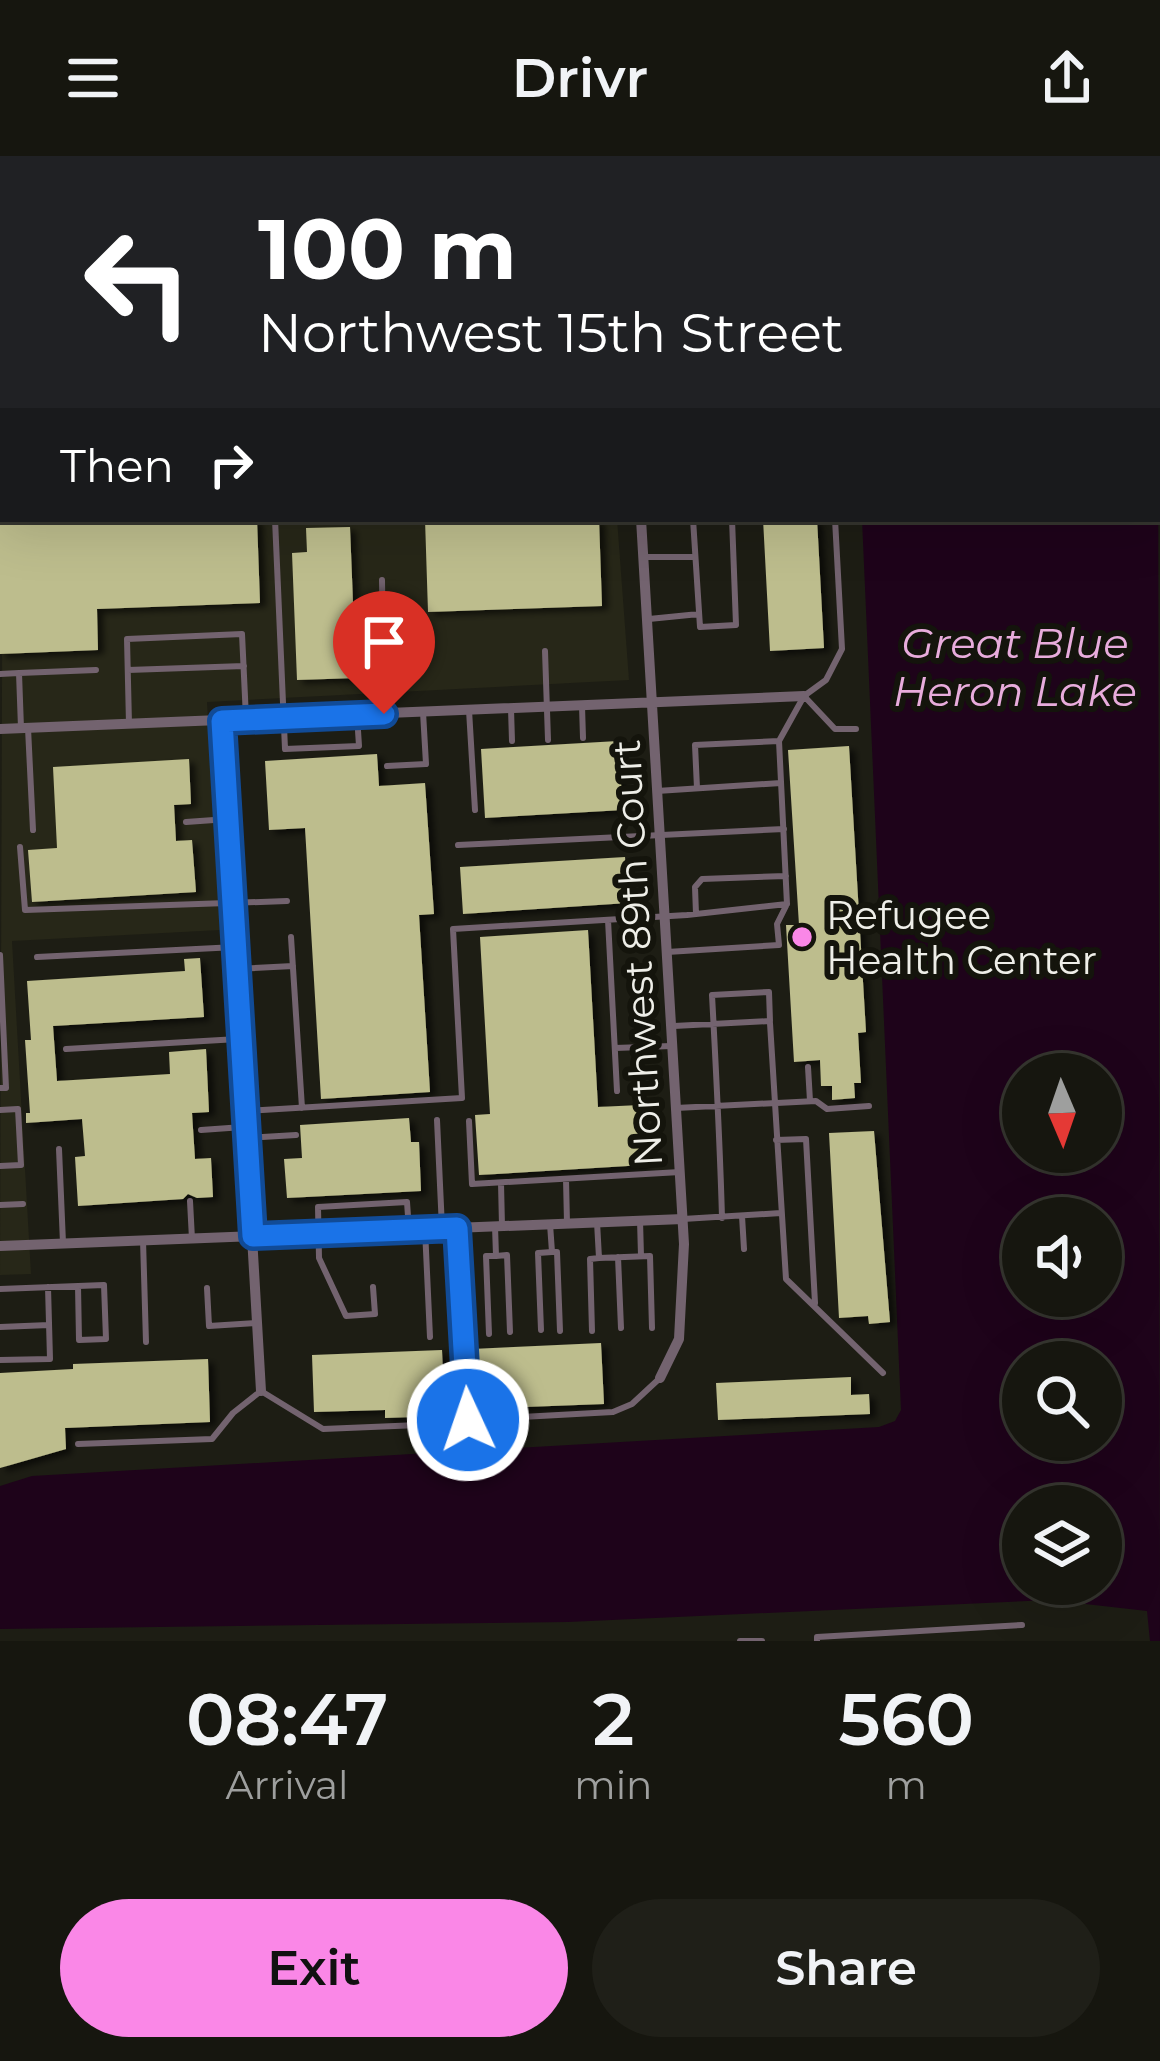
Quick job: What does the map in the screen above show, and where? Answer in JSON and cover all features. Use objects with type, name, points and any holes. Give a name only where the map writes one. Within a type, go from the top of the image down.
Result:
[{"type":"street","name":"Northwest 89th Court","points":[[641,522],[684,1271],[679,1339],[660,1378]]},
{"type":"street","points":[[0,729],[804,696]]},
{"type":"street","points":[[222,721],[261,1391]]},
{"type":"street","points":[[0,1246],[682,1219]]},
{"type":"lane","points":[[275,522],[285,749],[359,746],[357,715]]},
{"type":"lane","points":[[693,522],[700,627],[736,625],[731,522]]},
{"type":"lane","points":[[667,952],[779,945],[777,924],[787,904],[779,741],[804,696],[826,680],[842,649],[835,522]]},
{"type":"lane","points":[[643,557],[695,557]]},
{"type":"lane","points":[[382,580],[384,714]]},
{"type":"lane","points":[[647,619],[699,614]]},
{"type":"lane","points":[[128,724],[127,639],[242,634],[246,720]]},
{"type":"lane","points":[[545,651],[548,740]]},
{"type":"lane","points":[[128,670],[244,666]]},
{"type":"lane","points":[[0,674],[96,670]]},
{"type":"lane","points":[[19,673],[33,830]]},
{"type":"lane","points":[[804,696],[835,729],[856,729]]},
{"type":"lane","points":[[582,706],[583,738]]},
{"type":"lane","points":[[511,709],[512,741]]},
{"type":"lane","points":[[469,710],[475,809]]},
{"type":"lane","points":[[387,766],[426,764],[423,712]]},
{"type":"lane","points":[[698,788],[695,745],[779,741]]},
{"type":"lane","points":[[657,791],[782,783]]},
{"type":"lane","points":[[186,822],[228,819]]},
{"type":"lane","points":[[458,845],[784,829]]},
{"type":"lane","points":[[20,848],[25,910],[287,901]]},
{"type":"lane","points":[[696,914],[695,887],[702,879],[786,876]]},
{"type":"lane","points":[[246,1111],[462,1098],[453,929],[787,904]]},
{"type":"lane","points":[[608,920],[617,1091]]},
{"type":"lane","points":[[291,937],[302,1108]]},
{"type":"lane","points":[[37,957],[236,947]]},
{"type":"lane","points":[[0,955],[7,1088],[0,1088]]},
{"type":"lane","points":[[237,969],[293,966]]},
{"type":"lane","points":[[722,1218],[712,995],[769,992],[786,1279],[884,1373]]},
{"type":"lane","points":[[671,1027],[770,1021]]},
{"type":"lane","points":[[66,1049],[242,1039]]},
{"type":"lane","points":[[615,1048],[673,1046]]},
{"type":"lane","points":[[808,1066],[810,1101]]},
{"type":"lane","points":[[676,1108],[810,1101],[827,1108],[868,1106]]},
{"type":"lane","points":[[0,1109],[18,1108],[21,1165],[0,1166]]},
{"type":"lane","points":[[437,1120],[442,1228]]},
{"type":"lane","points":[[469,1121],[472,1184],[680,1172]]},
{"type":"lane","points":[[201,1130],[296,1136]]},
{"type":"lane","points":[[776,1140],[806,1139],[815,1307]]},
{"type":"lane","points":[[58,1149],[63,1244]]},
{"type":"lane","points":[[566,1180],[567,1223]]},
{"type":"lane","points":[[496,1256],[501,1183]]},
{"type":"lane","points":[[190,1201],[192,1239]]},
{"type":"lane","points":[[373,1287],[374,1314],[346,1316],[319,1258],[318,1207],[407,1202],[409,1230]]},
{"type":"lane","points":[[0,1205],[23,1204]]},
{"type":"lane","points":[[682,1219],[783,1213]]},
{"type":"lane","points":[[742,1216],[744,1249]]},
{"type":"lane","points":[[640,1220],[641,1256]]},
{"type":"lane","points":[[598,1222],[599,1258]]},
{"type":"lane","points":[[550,1224],[552,1252]]},
{"type":"lane","points":[[457,1228],[468,1420],[613,1412],[632,1405],[660,1378]]},
{"type":"lane","points":[[425,1229],[430,1337]]},
{"type":"lane","points":[[143,1240],[146,1342]]},
{"type":"lane","points":[[541,1330],[538,1253],[552,1252],[557,1252],[560,1330]]},
{"type":"lane","points":[[489,1334],[486,1256],[507,1255],[510,1332]]},
{"type":"lane","points":[[592,1331],[590,1259],[618,1257],[650,1256],[652,1328]]},
{"type":"lane","points":[[618,1257],[621,1328]]},
{"type":"lane","points":[[0,1288],[104,1285],[106,1339],[79,1340],[78,1286]]},
{"type":"lane","points":[[0,1360],[50,1358],[48,1287]]},
{"type":"lane","points":[[207,1288],[209,1326],[257,1323]]},
{"type":"lane","points":[[0,1327],[49,1325]]},
{"type":"lane","points":[[77,1444],[212,1439],[261,1391],[322,1429],[443,1424]]},
{"type":"lane","points":[[817,1641],[817,1637],[1022,1625]]},
{"type":"lane","points":[[740,1641],[762,1641]]},
{"type":"shaded area","points":[[3,522],[617,522],[629,680],[207,702],[220,930],[12,941],[31,1274],[0,1275]]},
{"type":"water","name":"Great Blue Heron Lake","points":[[862,522],[1158,522],[1160,1641],[1150,1641],[1147,1611],[1094,1605],[1122,1605],[1122,1485],[1002,1485],[1002,1602],[568,1622],[0,1629],[0,1486],[32,1476],[879,1427],[895,1421],[901,1410]]},
{"type":"building","points":[[0,522],[257,522],[260,603],[97,609],[98,650],[0,654]]},
{"type":"building","points":[[425,522],[599,522],[602,606],[428,612]]},
{"type":"building","points":[[763,522],[817,522],[824,648],[770,651]]},
{"type":"building","points":[[350,527],[356,678],[297,680],[292,553],[307,552],[306,528]]},
{"type":"building","points":[[618,741],[623,810],[485,818],[481,749]]},
{"type":"building","points":[[849,746],[866,1032],[858,1033],[861,1083],[854,1083],[855,1098],[832,1100],[832,1086],[821,1086],[820,1060],[794,1062],[786,925],[799,925],[788,750]]},
{"type":"building","points":[[377,754],[379,786],[425,783],[434,914],[419,915],[430,1092],[321,1099],[305,828],[269,830],[265,761]]},
{"type":"building","points":[[189,759],[191,804],[174,805],[176,841],[192,840],[196,892],[32,902],[28,850],[57,848],[53,767]]},
{"type":"building","points":[[625,857],[628,903],[463,914],[460,867]]},
{"type":"building","points":[[588,930],[598,1107],[640,1105],[644,1165],[479,1175],[475,1115],[490,1114],[480,937]]},
{"type":"building","points":[[200,958],[204,1017],[53,1026],[57,1081],[170,1074],[169,1052],[206,1049],[209,1112],[192,1113],[195,1159],[211,1158],[213,1197],[188,1194],[183,1199],[78,1206],[75,1157],[85,1156],[82,1119],[26,1123],[26,1113],[30,1113],[25,1040],[31,1040],[27,981],[185,971],[184,959]]},
{"type":"building","points":[[409,1118],[411,1142],[419,1142],[421,1191],[287,1198],[284,1159],[302,1158],[300,1125]]},
{"type":"building","points":[[874,1131],[890,1322],[869,1324],[868,1316],[839,1318],[829,1133]]},
{"type":"building","points":[[601,1343],[604,1404],[475,1409],[472,1349]]},
{"type":"building","points":[[442,1350],[445,1416],[385,1418],[385,1410],[314,1412],[312,1355]]},
{"type":"building","points":[[208,1359],[210,1422],[65,1428],[66,1449],[0,1468],[0,1373],[73,1369],[73,1364]]},
{"type":"building","points":[[851,1377],[851,1395],[869,1394],[870,1414],[718,1420],[716,1383]]},
{"type":"place","name":"Refugee Health Center","points":[[802,937]]},
{"type":"route","points":[[384,714],[222,721],[253,1236],[457,1228],[468,1420]]}]
